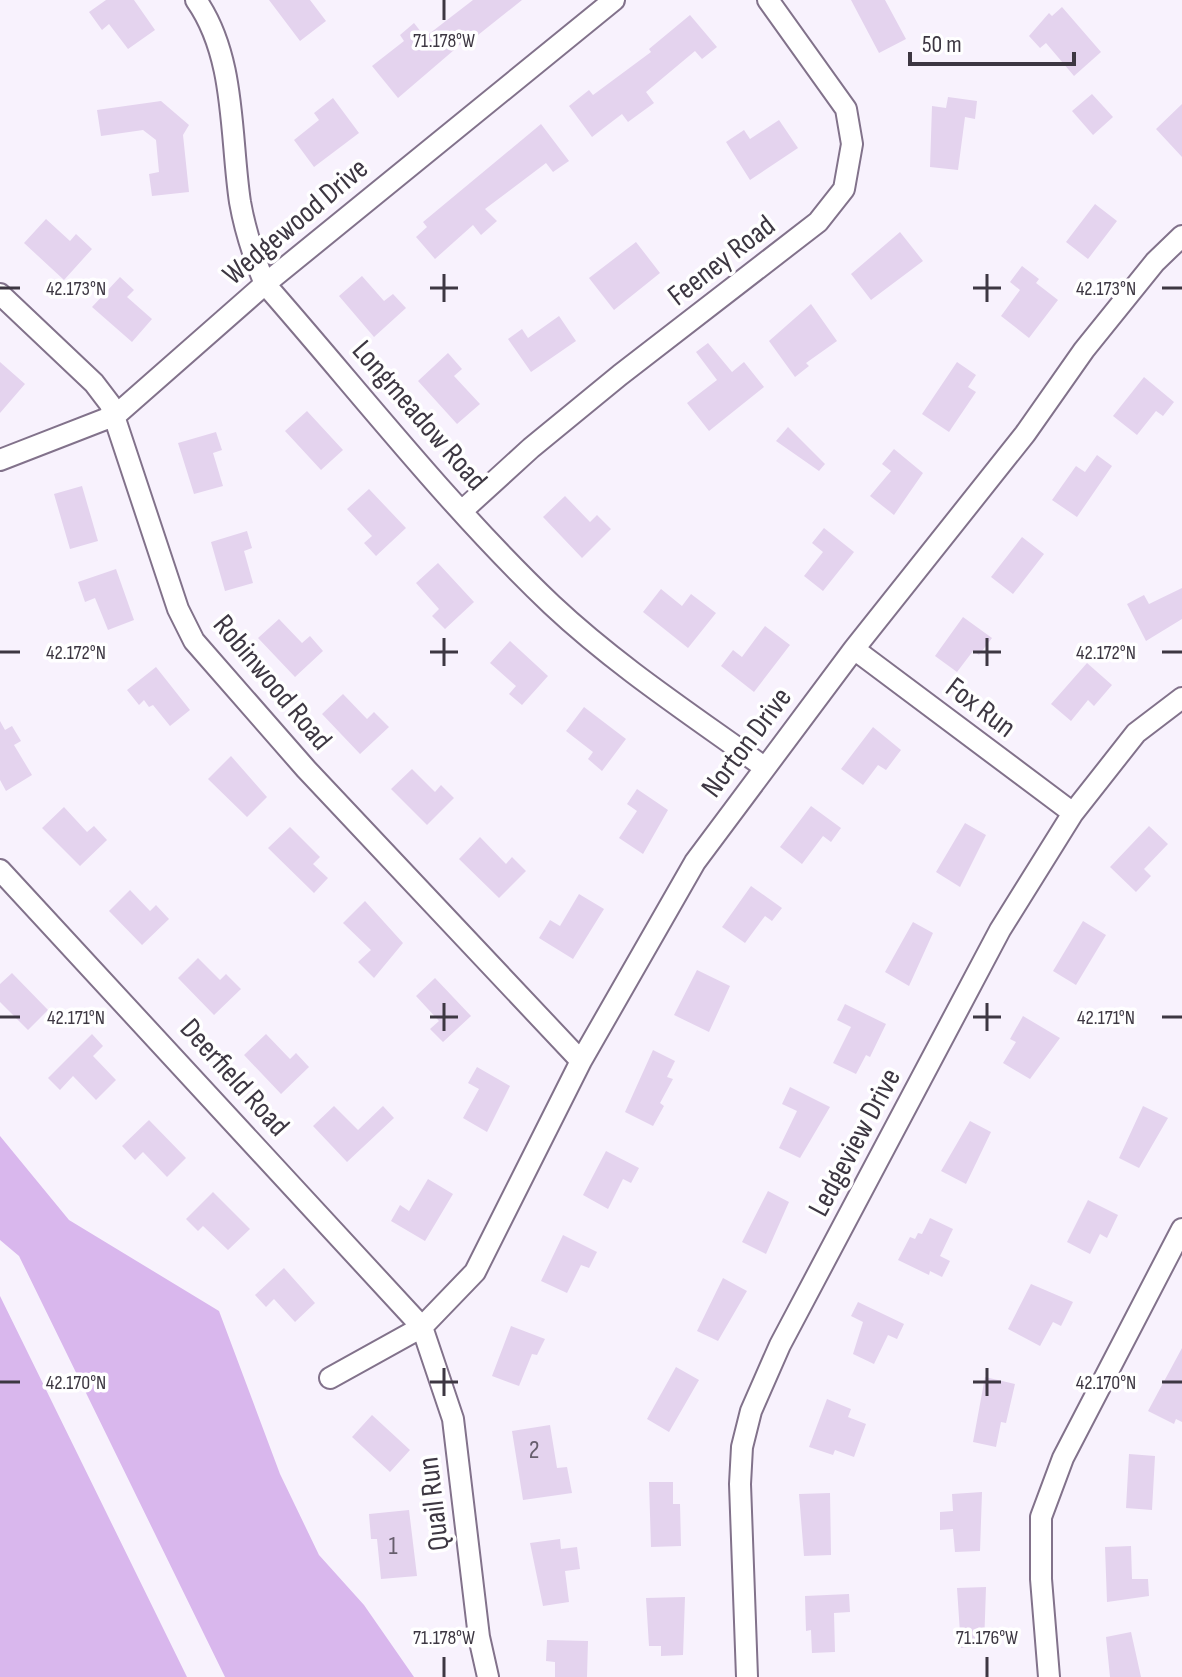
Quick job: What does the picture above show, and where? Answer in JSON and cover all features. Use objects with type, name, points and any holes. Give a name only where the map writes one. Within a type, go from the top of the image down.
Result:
[{"type":"street","name":"Longmeadow Road","points":[[196,0],[211,21],[219,47],[241,204],[254,259],[265,284],[463,510],[553,605],[639,678],[764,767]]},
{"type":"street","name":"Wedgewood Drive","points":[[0,460],[116,415],[265,284],[614,0]]},
{"type":"street","name":"Feeney Road","points":[[463,510],[531,448],[620,375],[818,222],[844,189],[852,144],[846,109],[768,0]]},
{"type":"street","name":"Norton Drive","points":[[330,1378],[422,1327],[475,1272],[581,1061],[695,862],[854,649],[1025,434],[1084,350],[1155,262],[1182,236]]},
{"type":"street","name":"Robinwood Road","points":[[0,294],[94,383],[116,415],[178,609],[194,641],[306,769],[581,1061]]},
{"type":"street","name":"Fox Run","points":[[854,649],[1073,813]]},
{"type":"street","name":"Ledgeview Drive","points":[[747,1677],[740,1484],[751,1411],[780,1345],[1000,930],[1073,813],[1136,733],[1182,698]]},
{"type":"street","name":"Deerfield Road","points":[[0,870],[422,1327]]},
{"type":"street","points":[[1049,1677],[1041,1579],[1041,1517],[1063,1458],[1182,1229]]},
{"type":"street","name":"Quail Run","points":[[422,1327],[453,1419],[479,1637],[488,1677]]},
{"type":"shaded area","points":[[0,1136],[69,1220],[219,1311],[280,1474],[319,1555],[364,1605],[414,1677],[225,1677],[19,1256],[0,1240]]},
{"type":"shaded area","points":[[0,1296],[187,1677],[0,1677]]},
{"type":"building","points":[[106,0],[134,0],[155,30],[128,49],[109,24],[102,30],[89,12]]},
{"type":"building","points":[[269,0],[310,0],[326,21],[300,41]]},
{"type":"building","points":[[473,0],[522,0],[478,35],[475,32],[398,98],[372,66],[404,41],[400,35],[414,23],[425,37]]},
{"type":"building","points":[[851,0],[885,0],[906,39],[879,53]]},
{"type":"building","points":[[1062,7],[1101,52],[1074,76],[1046,43],[1040,48],[1029,36],[1049,13],[1052,16]]},
{"type":"building","points":[[690,15],[717,47],[702,59],[695,51],[646,92],[654,103],[628,122],[622,114],[592,137],[569,106],[589,90],[593,95],[651,52],[649,49]]},
{"type":"building","points":[[1092,94],[1113,117],[1093,135],[1072,111]]},
{"type":"building","points":[[948,97],[977,101],[975,119],[965,117],[958,170],[930,167],[932,106],[946,108]]},
{"type":"building","points":[[333,98],[359,133],[314,167],[294,140],[319,120],[314,113]]},
{"type":"building","points":[[161,101],[189,125],[183,135],[189,192],[152,196],[149,174],[159,172],[156,140],[143,130],[101,136],[97,110]]},
{"type":"building","points":[[1182,104],[1182,157],[1156,129]]},
{"type":"building","points":[[779,120],[798,148],[750,180],[726,142],[744,130],[750,139]]},
{"type":"building","points":[[541,124],[569,161],[553,172],[546,163],[485,209],[497,221],[481,235],[473,225],[435,259],[416,237],[427,227],[423,222]]},
{"type":"building","points":[[1095,204],[1117,221],[1088,259],[1066,242]]},
{"type":"building","points":[[46,219],[70,241],[76,234],[92,249],[64,280],[24,243]]},
{"type":"building","points":[[900,232],[923,261],[871,300],[851,274]]},
{"type":"building","points":[[636,242],[660,273],[614,310],[589,278]]},
{"type":"building","points":[[1022,266],[1039,279],[1036,283],[1058,300],[1029,338],[1001,316],[1020,290],[1010,282]]},
{"type":"building","points":[[362,276],[384,301],[393,294],[406,308],[374,337],[339,296]]},
{"type":"building","points":[[120,277],[134,290],[127,297],[152,319],[132,342],[92,307]]},
{"type":"building","points":[[811,304],[837,341],[806,363],[809,366],[795,377],[769,341]]},
{"type":"building","points":[[559,316],[576,341],[531,372],[508,339],[522,329],[528,338]]},
{"type":"building","points":[[708,343],[732,372],[744,362],[764,387],[709,431],[687,403],[717,380],[696,352]]},
{"type":"building","points":[[448,353],[462,369],[454,376],[480,404],[457,424],[418,381]]},
{"type":"building","points":[[0,362],[25,384],[0,413]]},
{"type":"building","points":[[957,362],[976,375],[968,387],[976,392],[949,432],[922,414]]},
{"type":"building","points":[[1144,377],[1174,402],[1163,416],[1156,411],[1137,435],[1113,416]]},
{"type":"building","points":[[307,411],[343,450],[321,470],[285,431]]},
{"type":"building","points":[[788,427],[825,464],[819,471],[776,441]]},
{"type":"building","points":[[216,432],[222,450],[213,453],[223,486],[194,494],[178,443]]},
{"type":"building","points":[[894,449],[923,473],[894,515],[870,496],[891,471],[882,464]]},
{"type":"building","points":[[1097,455],[1112,466],[1077,517],[1052,500],[1076,466],[1085,472]]},
{"type":"building","points":[[82,486],[98,541],[70,549],[54,494]]},
{"type":"building","points":[[369,489],[406,528],[376,556],[364,543],[372,536],[347,509]]},
{"type":"building","points":[[565,496],[590,522],[597,515],[611,529],[582,558],[543,517]]},
{"type":"building","points":[[824,528],[854,552],[823,591],[804,576],[823,552],[812,543]]},
{"type":"building","points":[[247,531],[252,548],[244,551],[253,583],[225,591],[211,542]]},
{"type":"building","points":[[1022,537],[1044,554],[1013,594],[991,577]]},
{"type":"building","points":[[438,563],[474,602],[445,629],[432,616],[439,609],[416,583]]},
{"type":"building","points":[[116,569],[134,620],[108,630],[95,598],[85,602],[78,582]]},
{"type":"building","points":[[1182,588],[1182,619],[1146,641],[1127,604],[1144,595],[1149,604]]},
{"type":"building","points":[[661,589],[682,606],[691,594],[716,613],[688,648],[643,612]]},
{"type":"building","points":[[963,617],[992,638],[979,655],[973,651],[957,672],[935,656]]},
{"type":"building","points":[[279,619],[302,643],[310,636],[323,651],[295,677],[258,638]]},
{"type":"building","points":[[765,626],[790,645],[754,692],[721,666],[733,650],[742,657]]},
{"type":"building","points":[[510,641],[548,676],[522,705],[509,694],[516,686],[490,663]]},
{"type":"building","points":[[1087,663],[1112,685],[1094,706],[1088,700],[1071,721],[1051,704]]},
{"type":"building","points":[[156,667],[190,710],[170,726],[153,705],[149,707],[144,700],[139,705],[127,690]]},
{"type":"building","points":[[343,694],[367,719],[374,712],[389,727],[360,754],[322,714]]},
{"type":"building","points":[[584,707],[626,739],[602,771],[588,759],[593,752],[566,731]]},
{"type":"building","points":[[0,721],[5,730],[12,726],[21,741],[14,745],[32,775],[6,791],[0,780]]},
{"type":"building","points":[[873,727],[901,750],[886,770],[878,765],[863,785],[841,769]]},
{"type":"building","points":[[231,756],[267,797],[247,817],[208,779]]},
{"type":"building","points":[[412,769],[435,792],[441,785],[454,798],[427,825],[391,789]]},
{"type":"building","points":[[637,789],[668,810],[643,854],[619,838],[637,811],[627,804]]},
{"type":"building","points":[[811,806],[841,828],[831,842],[823,836],[802,864],[780,847]]},
{"type":"building","points":[[64,807],[87,832],[94,826],[107,840],[80,866],[42,828]]},
{"type":"building","points":[[965,823],[986,835],[960,887],[936,872]]},
{"type":"building","points":[[1149,826],[1168,844],[1144,869],[1151,876],[1136,892],[1110,867]]},
{"type":"building","points":[[290,827],[320,857],[313,864],[328,878],[314,893],[268,848]]},
{"type":"building","points":[[480,837],[506,864],[512,857],[526,871],[499,898],[459,859]]},
{"type":"building","points":[[751,886],[782,908],[772,921],[765,916],[745,943],[722,927]]},
{"type":"building","points":[[130,890],[150,911],[156,905],[169,919],[142,945],[109,911]]},
{"type":"building","points":[[579,894],[604,909],[573,959],[539,938],[550,920],[560,926]]},
{"type":"building","points":[[365,901],[403,943],[374,978],[358,962],[371,950],[343,923]]},
{"type":"building","points":[[1083,921],[1106,935],[1076,985],[1053,971]]},
{"type":"building","points":[[913,922],[933,933],[909,986],[885,972]]},
{"type":"building","points":[[198,958],[220,980],[226,974],[241,989],[214,1015],[178,978]]},
{"type":"building","points":[[697,970],[730,986],[709,1032],[674,1015]]},
{"type":"building","points":[[12,973],[48,1010],[28,1030],[0,1002],[0,984]]},
{"type":"building","points":[[435,978],[471,1016],[443,1042],[430,1029],[439,1021],[416,996]]},
{"type":"building","points":[[845,1004],[886,1024],[870,1057],[866,1055],[856,1074],[833,1063],[851,1027],[837,1020]]},
{"type":"building","points":[[1023,1016],[1060,1038],[1030,1079],[1003,1063],[1016,1042],[1010,1039]]},
{"type":"building","points":[[92,1034],[103,1046],[93,1056],[116,1080],[96,1100],[73,1076],[60,1090],[48,1078]]},
{"type":"building","points":[[266,1034],[290,1059],[296,1053],[309,1067],[281,1094],[244,1055]]},
{"type":"building","points":[[653,1050],[675,1061],[667,1077],[673,1079],[660,1103],[664,1106],[653,1126],[625,1112]]},
{"type":"building","points":[[477,1067],[510,1086],[487,1132],[463,1118],[479,1089],[468,1083]]},
{"type":"building","points":[[790,1087],[830,1107],[800,1158],[779,1148],[797,1111],[782,1104]]},
{"type":"building","points":[[334,1106],[358,1130],[383,1106],[394,1118],[347,1162],[313,1126]]},
{"type":"building","points":[[1143,1106],[1168,1118],[1139,1168],[1119,1158]]},
{"type":"building","points":[[149,1120],[186,1158],[167,1177],[143,1152],[135,1160],[122,1146]]},
{"type":"building","points":[[970,1121],[991,1132],[966,1184],[941,1171]]},
{"type":"building","points":[[606,1151],[639,1168],[631,1183],[623,1179],[608,1209],[583,1195]]},
{"type":"building","points":[[428,1179],[453,1194],[425,1241],[391,1221],[400,1205],[409,1211]]},
{"type":"building","points":[[768,1191],[789,1202],[766,1254],[742,1242]]},
{"type":"building","points":[[213,1192],[250,1229],[228,1250],[203,1226],[198,1231],[186,1219]]},
{"type":"building","points":[[1088,1200],[1118,1215],[1107,1238],[1100,1234],[1090,1254],[1067,1242]]},
{"type":"building","points":[[930,1218],[953,1229],[940,1256],[950,1261],[942,1277],[930,1271],[929,1275],[898,1260],[910,1237],[915,1239],[918,1233],[922,1234]]},
{"type":"building","points":[[563,1235],[597,1252],[589,1268],[581,1265],[567,1293],[541,1281]]},
{"type":"building","points":[[284,1268],[315,1303],[295,1322],[274,1299],[266,1307],[255,1295]]},
{"type":"building","points":[[723,1278],[747,1291],[718,1341],[697,1331]]},
{"type":"building","points":[[1031,1284],[1073,1302],[1061,1326],[1053,1322],[1040,1346],[1008,1329]]},
{"type":"building","points":[[858,1302],[904,1324],[897,1339],[888,1335],[874,1364],[853,1354],[863,1322],[851,1316]]},
{"type":"building","points":[[511,1326],[545,1339],[537,1355],[532,1354],[519,1386],[492,1376]]},
{"type":"building","points":[[1182,1348],[1182,1422],[1176,1419],[1174,1424],[1148,1411]]},
{"type":"building","points":[[676,1367],[699,1380],[669,1432],[647,1419]]},
{"type":"building","points":[[985,1377],[1015,1384],[1006,1423],[1001,1422],[996,1447],[973,1442]]},
{"type":"building","points":[[827,1399],[851,1409],[848,1417],[866,1424],[854,1457],[835,1450],[833,1455],[809,1447]]},
{"type":"building","points":[[372,1415],[410,1450],[390,1472],[352,1437]]},
{"type":"building","points":[[550,1425],[557,1468],[567,1467],[572,1493],[523,1500],[512,1431]]},
{"type":"building","points":[[1129,1454],[1155,1456],[1152,1510],[1126,1508]]},
{"type":"building","points":[[649,1482],[673,1482],[673,1504],[680,1504],[681,1546],[651,1547]]},
{"type":"building","points":[[982,1492],[980,1551],[955,1552],[953,1529],[940,1530],[940,1512],[953,1511],[952,1494]]},
{"type":"building","points":[[830,1493],[831,1555],[804,1556],[799,1494]]},
{"type":"building","points":[[409,1510],[417,1576],[381,1579],[377,1539],[371,1539],[369,1514]]},
{"type":"building","points":[[560,1539],[561,1549],[577,1547],[580,1569],[565,1571],[569,1602],[543,1606],[530,1543]]},
{"type":"building","points":[[1131,1546],[1132,1579],[1148,1579],[1149,1596],[1107,1602],[1105,1547]]},
{"type":"building","points":[[986,1587],[984,1647],[961,1648],[957,1588]]},
{"type":"building","points":[[849,1594],[850,1612],[834,1613],[835,1652],[812,1653],[811,1630],[806,1631],[805,1596]]},
{"type":"building","points":[[685,1597],[683,1655],[661,1656],[661,1646],[649,1646],[646,1598]]},
{"type":"building","points":[[1131,1632],[1141,1677],[1110,1677],[1106,1637]]},
{"type":"building","points":[[547,1640],[588,1641],[587,1677],[555,1677],[555,1662],[546,1661]]}]
